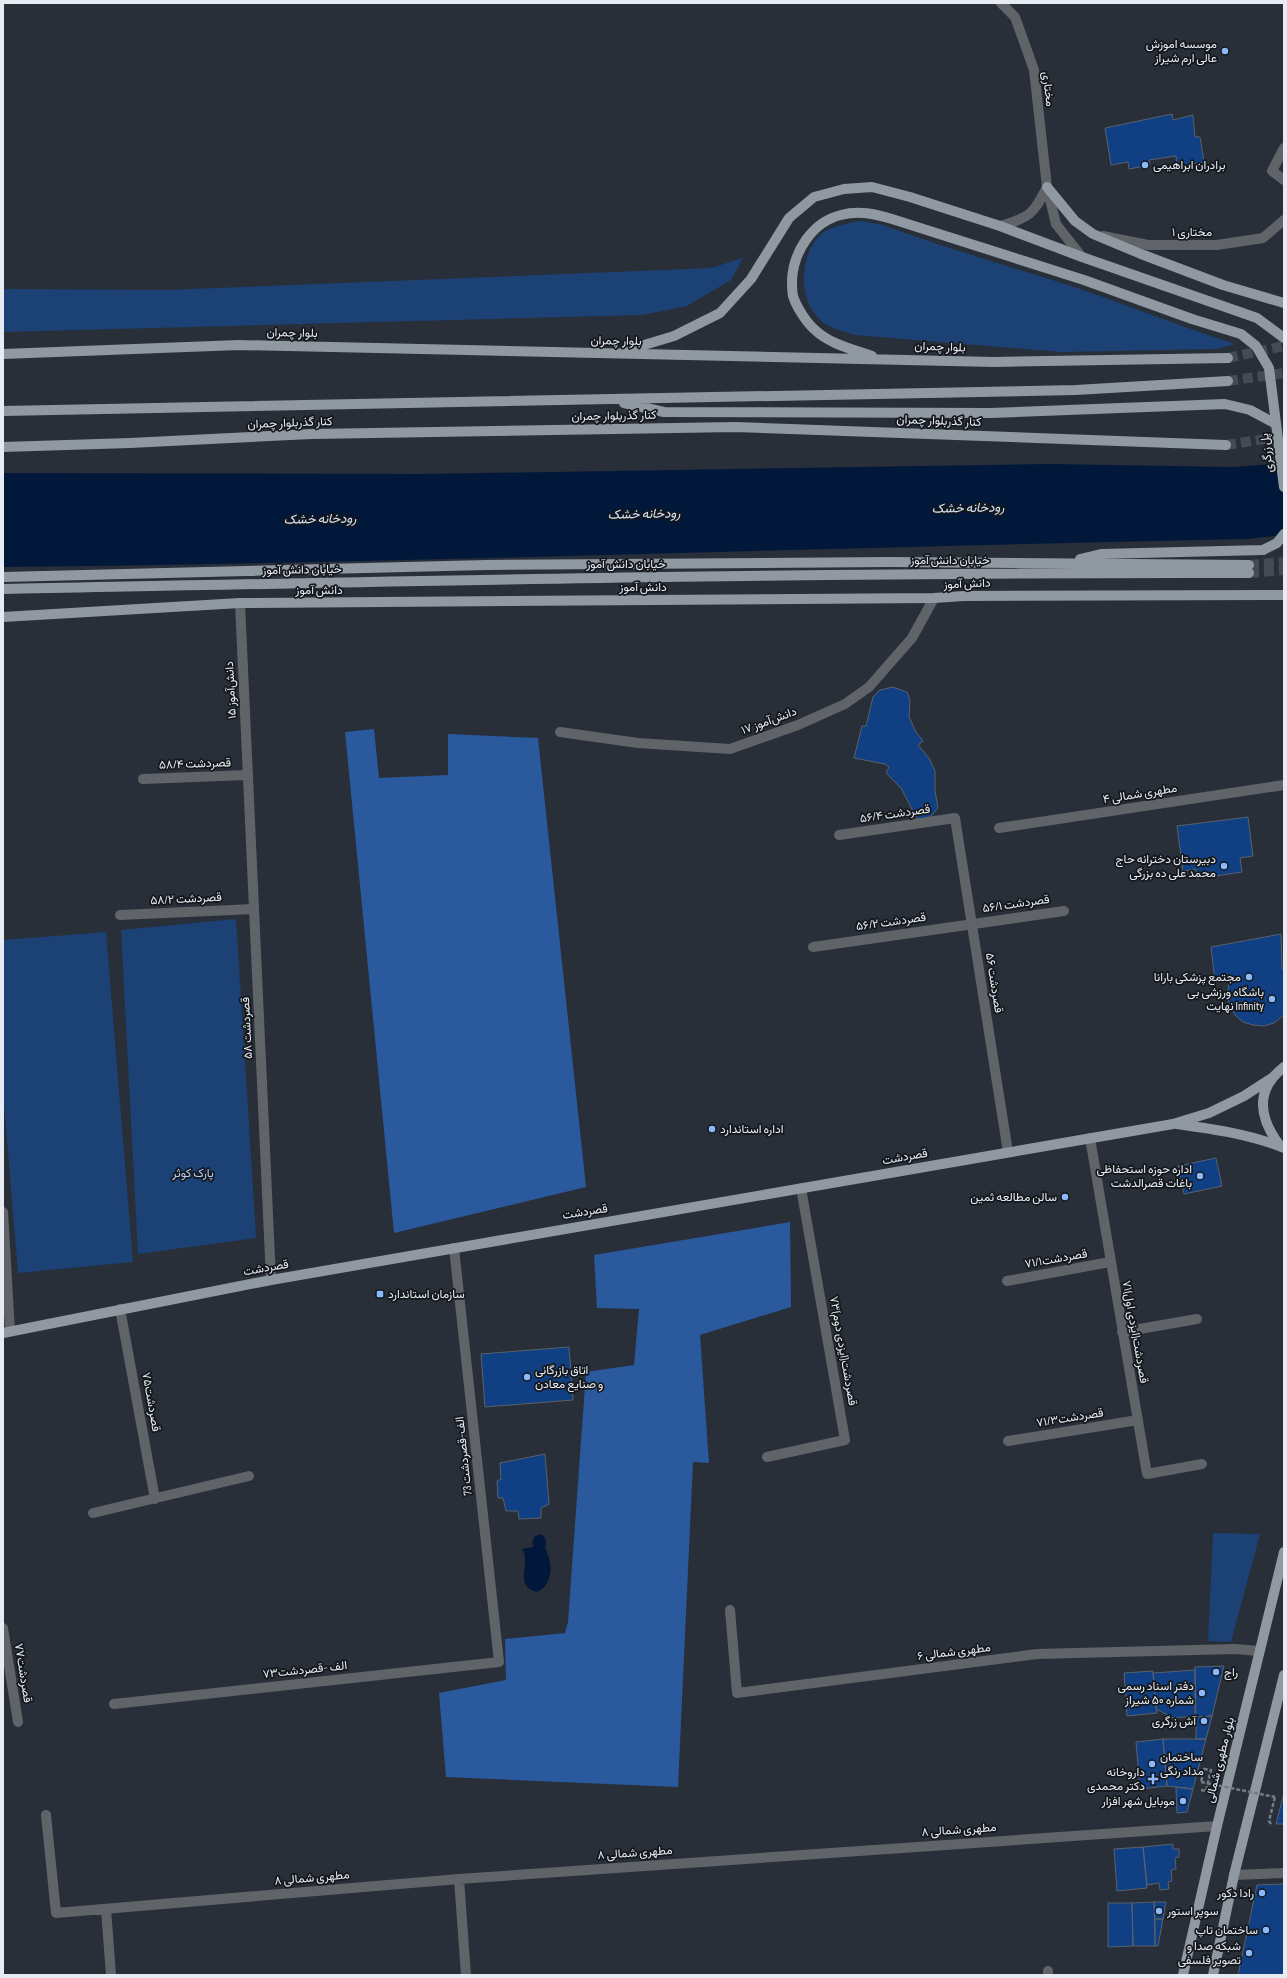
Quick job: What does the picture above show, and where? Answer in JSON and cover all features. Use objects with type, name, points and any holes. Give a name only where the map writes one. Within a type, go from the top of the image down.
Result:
[{"type":"main road","points":[[608,355],[674,336],[720,313],[751,279],[790,218],[814,198],[844,189],[872,187],[910,197],[1000,226],[1082,257],[1257,318],[1284,338]]},
{"type":"main road","points":[[1046,187],[1075,221],[1094,234],[1141,254],[1223,285],[1284,303]]},
{"type":"main road","name":"پل زرگری","points":[[879,359],[834,342],[814,329],[793,295],[793,267],[802,243],[827,221],[840,215],[869,212],[1084,280],[1192,319],[1241,334],[1256,346],[1269,368],[1284,487]]},
{"type":"main road","name":"بلوار چمران","points":[[3,354],[239,345],[608,355],[1011,362],[1228,358]]},
{"type":"main road","points":[[3,411],[1076,390],[1228,381]]},
{"type":"main road","points":[[611,400],[664,412],[991,413],[1225,404],[1250,410],[1276,424]]},
{"type":"main road","name":"کنار گذربلوار چمران","points":[[3,447],[130,443],[312,434],[736,427],[1226,445]]},
{"type":"main road","points":[[1065,562],[1101,554],[1238,552],[1263,550],[1276,543],[1284,534]]},
{"type":"main road","name":"خیابان دانش آموز","points":[[3,577],[487,565],[889,562],[1065,562],[1249,569],[509,578],[3,589]]},
{"type":"main road","name":"دانش آموز","points":[[3,617],[240,603],[934,598],[972,596],[1284,595]]},
{"type":"main road","points":[[1173,1124],[1209,1113],[1244,1096],[1272,1078],[1283,1067]]},
{"type":"main road","points":[[1272,1078],[1263,1094],[1262,1104],[1264,1115],[1271,1134],[1282,1147]]},
{"type":"main road","points":[[1173,1124],[1217,1130],[1256,1138],[1282,1147]]},
{"type":"main road","name":"قصردشت","points":[[6,1332],[271,1280],[1173,1124]]},
{"type":"main road","name":"بلوار مطهرى شمالى","points":[[1183,1975],[1217,1826],[1284,1552]]},
{"type":"main road","points":[[1214,1975],[1234,1875],[1284,1675]]},
{"type":"street","name":"مختاری","points":[[1002,3],[1015,17],[1034,70],[1046,187],[1056,224],[1082,257]]},
{"type":"street","points":[[1014,3],[1015,17]]},
{"type":"street","points":[[1284,148],[1272,172],[1284,180]]},
{"type":"street","points":[[1000,226],[1024,219],[1037,206],[1046,187]]},
{"type":"street","name":"۱ مختاری","points":[[1094,234],[1148,245],[1217,245],[1263,238],[1284,220]]},
{"type":"street","name":"دانش‌آموز ۱۷","points":[[560,732],[638,743],[730,749],[798,725],[845,704],[869,687],[912,638],[934,598]]},
{"type":"street","name":"دانش‌آموز ۱۵","points":[[240,603],[248,775]]},
{"type":"street","name":"۵۸/۴ قصردشت","points":[[143,779],[248,775]]},
{"type":"street","name":"قصردشت ۵۸","points":[[248,775],[271,1280]]},
{"type":"street","name":"۴ مطهری شمالی","points":[[999,828],[1284,785]]},
{"type":"street","name":"۵۶/۴ قصردشت","points":[[839,835],[955,818]]},
{"type":"street","name":"۵۶ قصردشت","points":[[955,818],[1008,1152]]},
{"type":"street","name":"۵۸/۲ قصردشت","points":[[120,915],[254,909]]},
{"type":"street","name":"۵۶/۱ قصردشت","points":[[972,924],[1064,910]]},
{"type":"street","name":"۵۶/۲ قصردشت","points":[[813,947],[972,924]]},
{"type":"street","name":"۷۱قصردشت(ایزدی اول)","points":[[1090,1138],[1147,1474],[1202,1464]]},
{"type":"street","name":"۷۳قصردشت(ایزدی دوم)","points":[[767,1457],[845,1440],[801,1188]]},
{"type":"street","points":[[3,1212],[6,1332]]},
{"type":"street","name":"73 الف-قصردشت","points":[[454,1248],[499,1662]]},
{"type":"street","name":"قصردشت۷۱/۱","points":[[1007,1281],[1110,1262]]},
{"type":"street","name":"قصردشت۷۵","points":[[120,1310],[155,1499]]},
{"type":"street","points":[[1122,1332],[1197,1319]]},
{"type":"street","name":"قصردشت۷۱/۳","points":[[1008,1441],[1138,1420]]},
{"type":"street","points":[[93,1513],[249,1476]]},
{"type":"street","name":"۶ مطهری شمالی","points":[[730,1610],[737,1693],[1037,1654],[1220,1649],[1259,1651]]},
{"type":"street","name":"قصردشت۷۷","points":[[3,1628],[18,1722]]},
{"type":"street","name":"الف -قصردشت۷۳","points":[[114,1704],[499,1662]]},
{"type":"street","name":"۸ مطهری شمالی","points":[[46,1815],[56,1913],[459,1879],[1217,1826]]},
{"type":"street","points":[[1234,1875],[1284,1873]]},
{"type":"street","points":[[459,1879],[466,1975]]},
{"type":"street","points":[[106,1909],[111,1975]]},
{"type":"path","points":[[1201,1790],[1206,1792],[1208,1784],[1209,1777],[1211,1770],[1204,1769],[1201,1782],[1208,1784],[1252,1793],[1275,1797],[1270,1822]]},
{"type":"green space","points":[[859,221],[880,224],[1077,288],[1235,344],[1217,349],[1062,352],[855,335],[839,330],[829,326],[818,318],[811,308],[806,296],[804,283],[805,269],[813,244],[821,234],[834,227]]},
{"type":"green space","points":[[743,258],[731,280],[687,306],[642,315],[3,332],[3,289],[167,290],[711,268]]},
{"type":"green space","name":"پارک کوثر","points":[[236,919],[256,1238],[138,1254],[121,930]]},
{"type":"green space","points":[[106,932],[133,1262],[18,1273],[3,1091],[3,940]]},
{"type":"green space","points":[[1213,1533],[1260,1534],[1231,1642],[1208,1641]]},
{"type":"shaded area","points":[[374,729],[379,778],[448,775],[448,734],[538,738],[586,1187],[394,1233],[345,732]]},
{"type":"shaded area","points":[[790,1222],[791,1307],[700,1335],[709,1463],[693,1462],[678,1787],[446,1777],[439,1693],[506,1680],[505,1639],[565,1633],[568,1622],[586,1372],[634,1365],[639,1309],[597,1308],[594,1255]]},
{"type":"water","name":"رودخانه خشک","points":[[1284,463],[1284,535],[1248,539],[314,562],[3,567],[3,473],[422,474],[1050,464],[1233,467]]},
{"type":"water","points":[[541,1534],[546,1540],[545,1548],[550,1560],[550,1572],[547,1584],[537,1592],[530,1589],[524,1579],[525,1561],[522,1549],[533,1547],[532,1542],[535,1536]]},
{"type":"building","points":[[1172,114],[1173,120],[1193,115],[1195,137],[1200,137],[1204,162],[1177,167],[1176,156],[1149,160],[1150,165],[1129,169],[1128,162],[1111,165],[1105,128]]},
{"type":"building","points":[[893,687],[907,692],[910,700],[909,717],[916,732],[923,741],[918,745],[929,758],[935,771],[935,791],[938,808],[930,817],[919,820],[901,788],[886,773],[889,767],[885,764],[854,758],[862,726],[866,726],[873,697],[880,690]]},
{"type":"building","points":[[1248,817],[1253,856],[1240,858],[1242,872],[1197,879],[1196,869],[1183,871],[1177,826]]},
{"type":"building","name":"مجتمع پزشکی بارانا","points":[[1281,934],[1282,968],[1284,971],[1284,1015],[1274,1023],[1264,1026],[1243,1022],[1235,1015],[1230,1006],[1227,996],[1229,982],[1215,982],[1211,947]]},
{"type":"building","name":"اداره حوزه استحفاظی باغات قصرالدشت","points":[[1216,1158],[1222,1186],[1184,1194],[1178,1166]]},
{"type":"building","name":"اتاق بازرگانی و صنایع معادن","points":[[569,1347],[573,1400],[485,1407],[481,1354]]},
{"type":"building","points":[[545,1454],[549,1504],[541,1508],[541,1518],[519,1519],[518,1511],[506,1511],[503,1498],[498,1498],[497,1481],[501,1479],[500,1463]]},
{"type":"building","points":[[1224,1666],[1212,1716],[1196,1717],[1195,1667]]},
{"type":"building","points":[[1195,1670],[1195,1716],[1173,1718],[1156,1709],[1153,1673]]},
{"type":"building","points":[[1153,1671],[1157,1713],[1127,1716],[1124,1673]]},
{"type":"building","points":[[1212,1716],[1206,1739],[1196,1739],[1196,1717]]},
{"type":"building","points":[[1163,1739],[1206,1739],[1193,1789],[1167,1786]]},
{"type":"building","name":"ساختمان مداد رنگی","points":[[1163,1739],[1167,1786],[1140,1789],[1136,1742]]},
{"type":"building","points":[[1176,1787],[1193,1789],[1187,1812],[1177,1813]]},
{"type":"building","points":[[1284,1793],[1284,1824],[1276,1824]]},
{"type":"building","points":[[1173,1844],[1173,1849],[1179,1849],[1179,1857],[1175,1858],[1176,1869],[1171,1870],[1172,1881],[1168,1882],[1169,1889],[1160,1890],[1159,1883],[1147,1885],[1143,1847]]},
{"type":"building","points":[[1143,1847],[1147,1888],[1117,1891],[1114,1849]]},
{"type":"building","name":"ساختمان تاپ","points":[[1284,1884],[1284,1975],[1238,1975],[1257,1885]]},
{"type":"building","points":[[1154,1902],[1166,1902],[1163,1919],[1155,1919]]},
{"type":"building","points":[[1154,1902],[1155,1946],[1133,1946],[1132,1903]]},
{"type":"building","points":[[1108,1903],[1132,1903],[1133,1946],[1108,1947]]},
{"type":"building","points":[[1155,1919],[1163,1919],[1158,1946],[1155,1946]]},
{"type":"tunnel","points":[[1228,358],[1284,346]]},
{"type":"tunnel","points":[[1228,381],[1284,373]]},
{"type":"tunnel","points":[[1226,445],[1284,436]]},
{"type":"tunnel","points":[[1249,565],[1284,562]]},
{"type":"tunnel","points":[[1249,573],[1284,570]]},
{"type":"place","name":"موسسه اموزش عالی ارم شیراز","points":[[1225,51]]},
{"type":"place","name":"برادران ابراهیمی","points":[[1145,165]]},
{"type":"place","name":"دبیرستان دخترانه حاج محمد علی ده بزرگی","points":[[1224,866]]},
{"type":"place","name":"مجتمع پزشکی بارانا","points":[[1249,977]]},
{"type":"place","name":"باشگاه ورزشی بی نهایت Infinity","points":[[1272,999]]},
{"type":"place","name":"اداره استاندارد","points":[[712,1129]]},
{"type":"place","name":"اداره حوزه استحفاظی باغات قصرالدشت","points":[[1200,1176]]},
{"type":"place","name":"سالن مطالعه ثمین","points":[[1065,1197]]},
{"type":"place","name":"سازمان استاندارد","points":[[380,1294]]},
{"type":"place","name":"اتاق بازرگانی و صنایع معادن","points":[[527,1377]]},
{"type":"place","name":"راج","points":[[1216,1672]]},
{"type":"place","name":"دفتر اسناد رسمی شماره ۵۰ شیراز","points":[[1202,1693]]},
{"type":"place","name":"آش زرگری","points":[[1204,1721]]},
{"type":"place","name":"ساختمان مداد رنگی","points":[[1152,1764]]},
{"type":"place","name":"داروخانه دکتر محمدى","points":[[1153,1779]]},
{"type":"place","name":"موبایل شهر افزار","points":[[1183,1801]]},
{"type":"place","name":"رادا دکور","points":[[1262,1893]]},
{"type":"place","name":"سوپر استور","points":[[1159,1911]]},
{"type":"place","name":"ساختمان تاپ","points":[[1266,1930]]},
{"type":"place","name":"شبکه صدا و تصویر فلسفی","points":[[1249,1953]]}]
